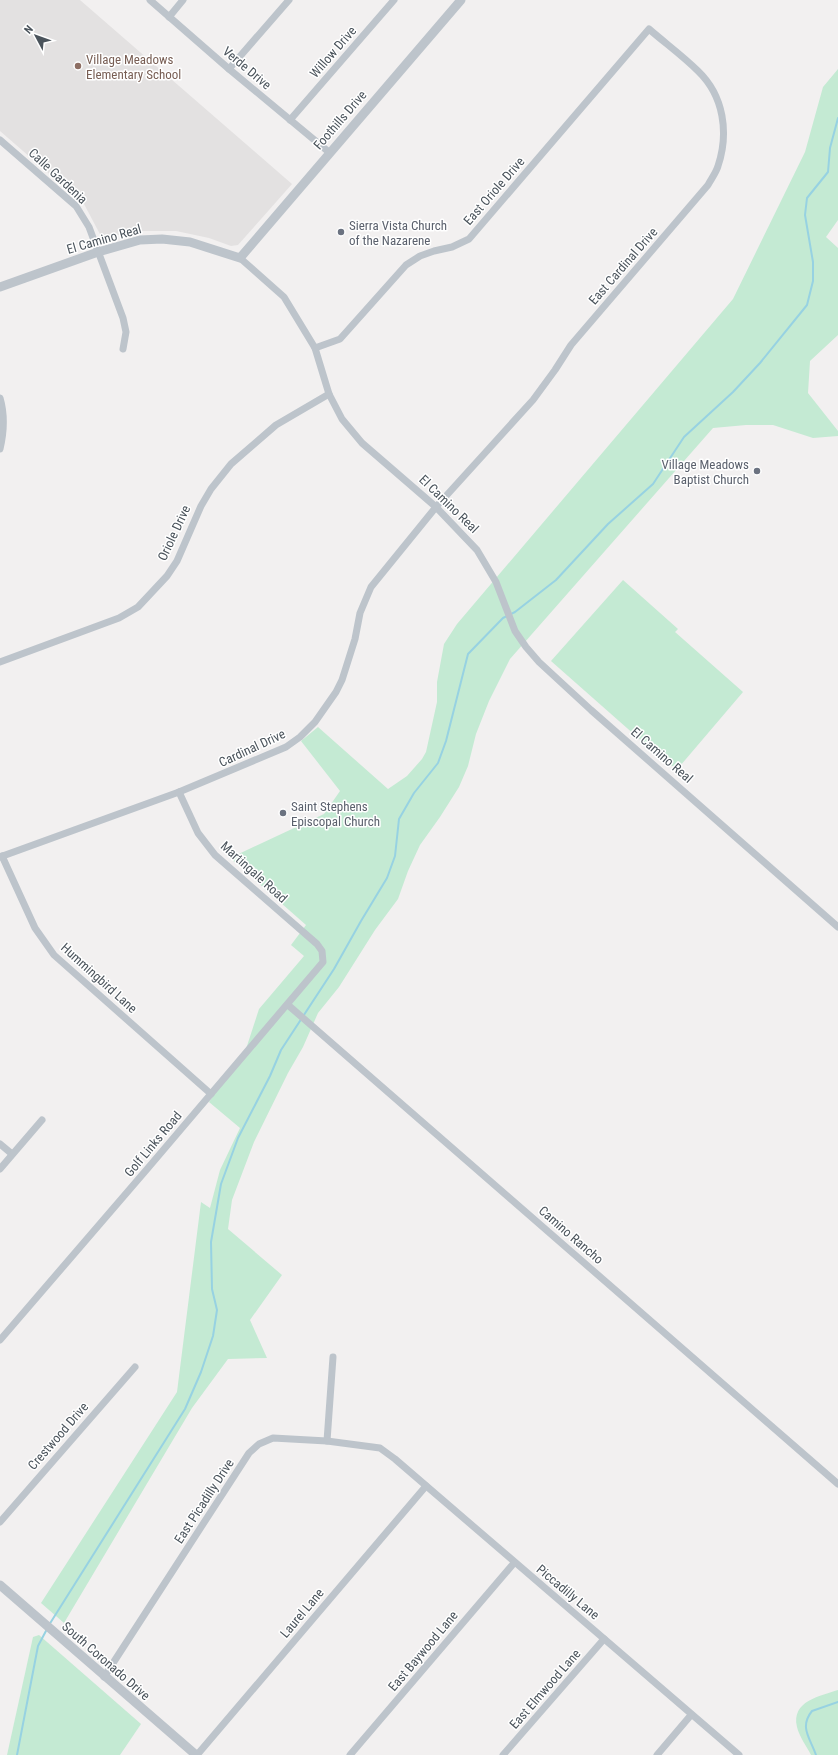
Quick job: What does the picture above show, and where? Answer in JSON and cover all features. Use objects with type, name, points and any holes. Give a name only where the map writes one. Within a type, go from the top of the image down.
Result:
[{"type":"street","name":"Verde Drive","points":[[150,0],[229,69],[330,153]]},
{"type":"street","points":[[169,17],[183,0]]},
{"type":"street","points":[[229,69],[289,0]]},
{"type":"street","name":"Willow Drive","points":[[290,120],[394,0]]},
{"type":"street","name":"Foothills Drive","points":[[240,258],[461,0]]},
{"type":"street","name":"East Oriole Drive","points":[[315,348],[340,339],[406,265],[420,256],[434,250],[452,247],[469,239],[649,29]]},
{"type":"street","name":"East Cardinal Drive","points":[[436,507],[533,400],[571,345],[691,206],[708,185],[718,167],[723,145],[724,129],[722,112],[716,96],[699,72],[649,29]]},
{"type":"street","name":"Calle Gardenia","points":[[0,140],[76,206],[89,227],[123,318],[126,332],[123,349]]},
{"type":"street","name":"El Camino Real","points":[[0,287],[98,252],[140,240],[162,239],[190,242],[240,258],[284,297],[315,348],[329,394],[342,419],[362,444],[436,507],[457,527],[477,550],[496,582],[515,631],[539,662],[591,710],[838,927]]},
{"type":"street","name":"Oriole Drive","points":[[0,662],[119,618],[138,607],[166,576],[177,561],[201,506],[211,489],[231,464],[276,425],[329,394]]},
{"type":"street","points":[[0,398],[3,409],[4,434],[0,449]]},
{"type":"street","name":"Cardinal Drive","points":[[1,856],[179,792],[286,747],[300,737],[315,722],[336,692],[342,680],[355,639],[360,613],[371,587],[436,507]]},
{"type":"street","name":"Martingale Road","points":[[179,792],[198,833],[215,855],[317,944],[322,951],[323,962]]},
{"type":"street","name":"Hummingbird Lane","points":[[1,856],[35,928],[54,955],[211,1094]]},
{"type":"street","name":"Golf Links Road","points":[[0,1340],[288,1005],[323,962]]},
{"type":"street","name":"Camino Rancho","points":[[288,1005],[838,1484]]},
{"type":"street","points":[[0,1169],[42,1120]]},
{"type":"street","points":[[0,1144],[12,1154]]},
{"type":"street","points":[[327,1441],[333,1357]]},
{"type":"street","name":"Crestwood Drive","points":[[0,1522],[135,1367]]},
{"type":"street","name":"East Picadilly Drive","points":[[104,1677],[249,1453],[259,1444],[273,1438],[327,1441],[380,1448]]},
{"type":"street","name":"Piccadilly Lane","points":[[380,1448],[738,1755]]},
{"type":"street","name":"Laurel Lane","points":[[196,1755],[426,1486]]},
{"type":"street","name":"East Baywood Lane","points":[[350,1755],[514,1562]]},
{"type":"street","name":"South Coronado Drive","points":[[0,1585],[104,1677],[196,1755]]},
{"type":"street","name":"East Elmwood Lane","points":[[503,1755],[604,1639]]},
{"type":"street","points":[[657,1755],[692,1716]]},
{"type":"shaded area","name":"Village Meadows Elementary School","points":[[0,0],[80,0],[292,184],[238,245],[231,246],[209,238],[176,231],[138,231],[102,238],[84,204],[0,131]]},
{"type":"green space","points":[[838,69],[838,220],[826,237],[838,248],[838,335],[810,361],[808,393],[838,431],[838,436],[813,438],[773,425],[746,425],[713,428],[510,659],[489,701],[476,734],[468,766],[459,787],[420,845],[408,871],[398,899],[375,930],[339,987],[318,1013],[303,1047],[288,1073],[254,1142],[232,1200],[228,1229],[282,1275],[250,1320],[267,1358],[228,1359],[192,1408],[64,1623],[41,1603],[177,1392],[201,1202],[210,1208],[220,1170],[240,1128],[209,1102],[246,1049],[259,1009],[304,956],[291,945],[306,925],[230,858],[324,814],[340,791],[301,741],[318,727],[388,789],[407,776],[422,759],[426,752],[437,702],[437,682],[444,644],[457,624],[733,299],[805,152],[823,87]]},
{"type":"green space","points":[[623,580],[678,629],[675,632],[743,692],[680,766],[670,766],[551,661]]},
{"type":"green space","points":[[39,1635],[141,1724],[120,1755],[7,1755],[33,1637]]},
{"type":"green space","points":[[838,1690],[838,1755],[811,1755],[801,1738],[797,1727],[796,1718],[798,1711],[808,1701]]},
{"type":"waterway","points":[[49,1625],[185,1409],[201,1372],[213,1336],[217,1310],[212,1289],[211,1242],[221,1184],[238,1138],[270,1076],[281,1050],[334,969],[387,878],[395,856],[399,819],[414,793],[438,763],[446,741],[468,654],[503,618],[515,612],[556,580],[608,524],[653,484],[684,437],[733,392],[760,363],[807,305],[813,281],[813,262],[805,215],[807,198],[828,172],[830,148],[838,118]]},
{"type":"waterway","points":[[17,1755],[38,1646],[47,1629]]},
{"type":"waterway","points":[[816,1755],[807,1733],[806,1722],[808,1717],[812,1711],[838,1702]]},
{"type":"place","name":"Village Meadows Elementary School","points":[[78,66]]},
{"type":"place","name":"Sierra Vista Church of the Nazarene","points":[[341,232]]},
{"type":"place","name":"Village Meadows Baptist Church","points":[[757,471]]},
{"type":"place","name":"Saint Stephens Episcopal Church","points":[[283,813]]}]
